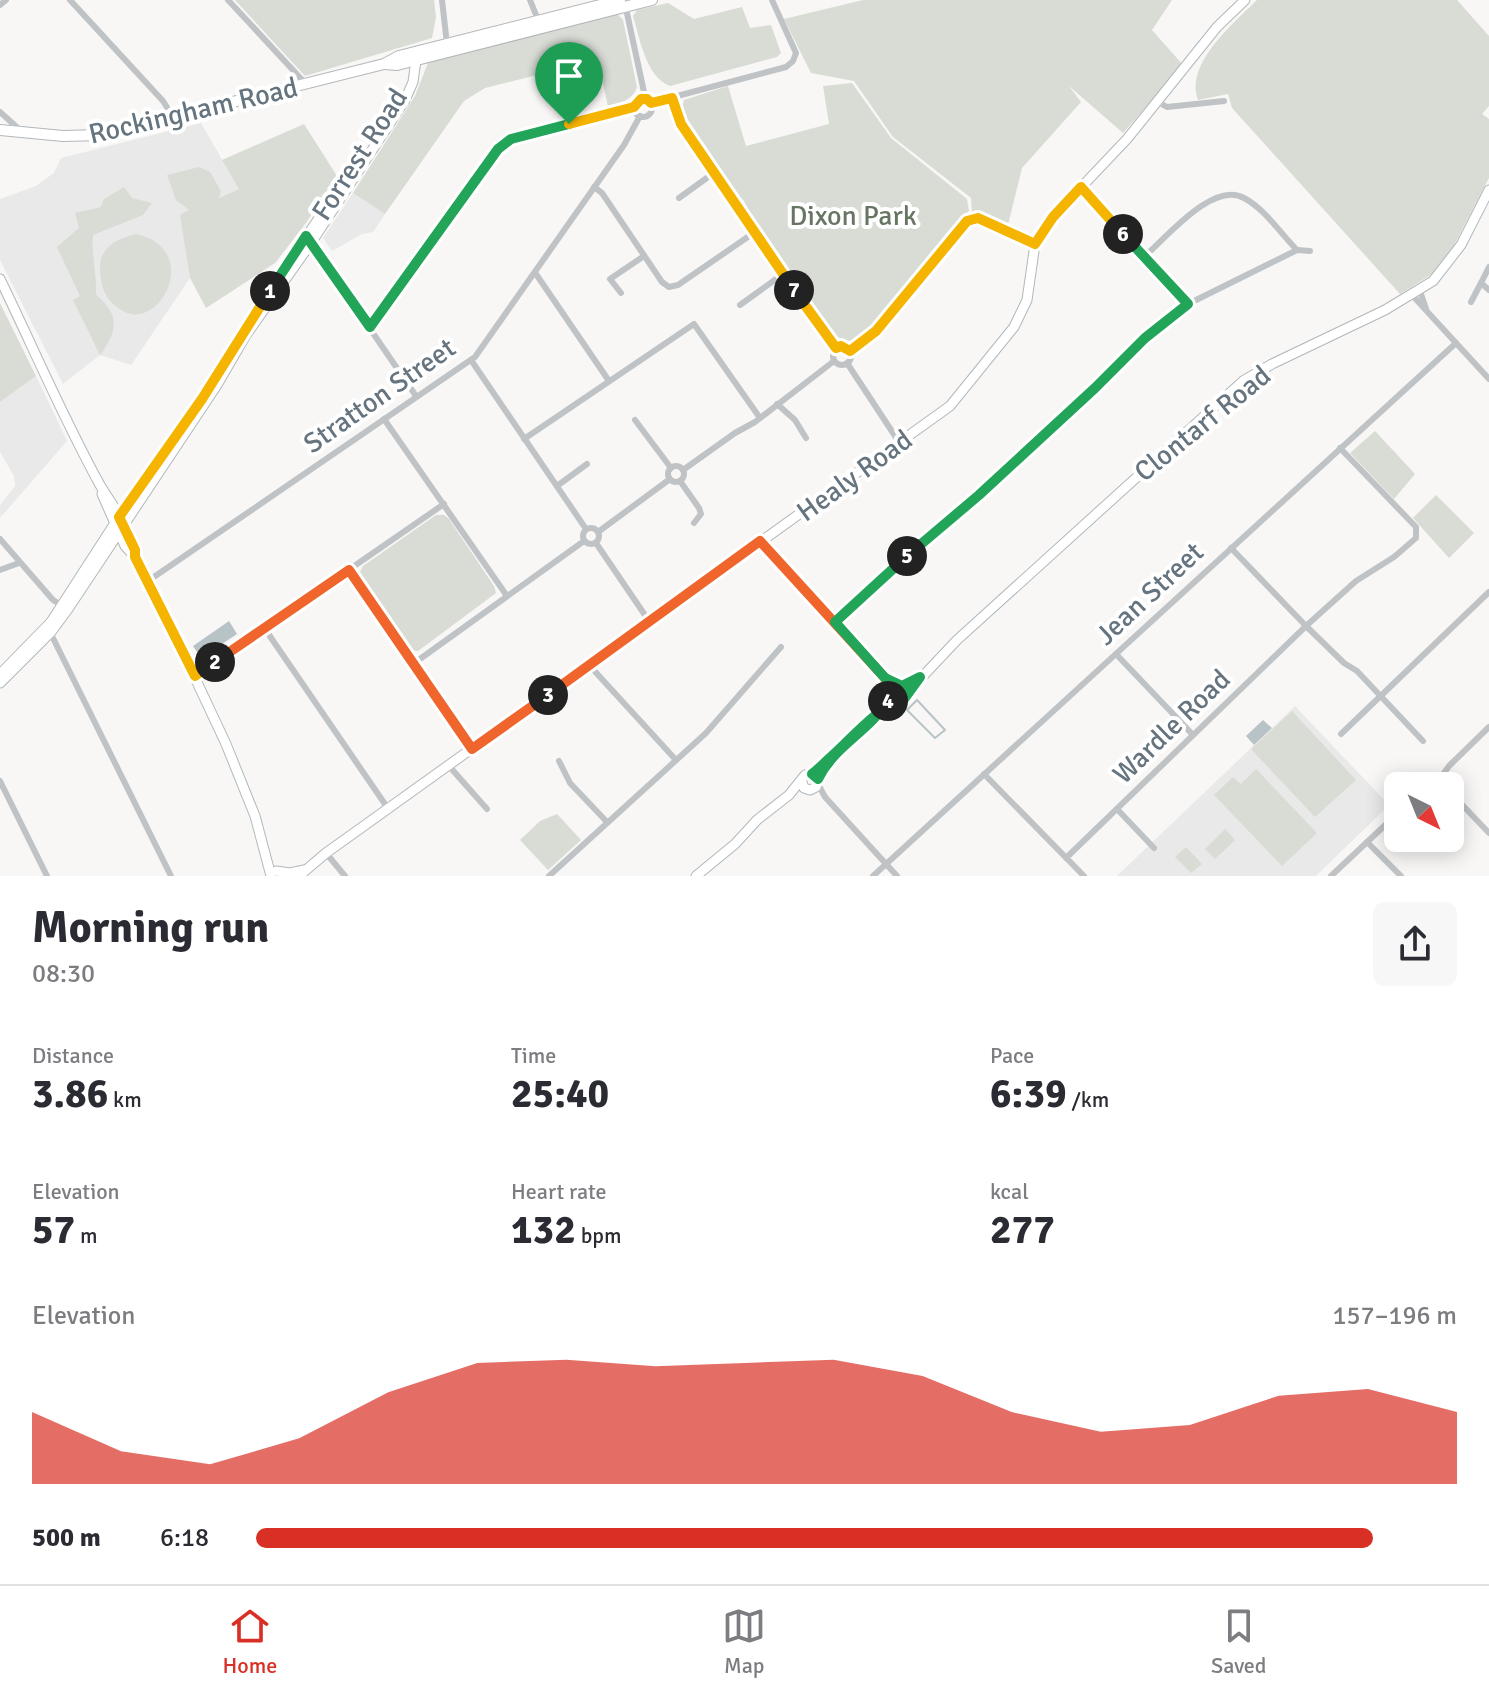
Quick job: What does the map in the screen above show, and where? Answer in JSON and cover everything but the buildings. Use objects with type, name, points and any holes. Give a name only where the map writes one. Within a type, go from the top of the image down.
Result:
[{"type":"main road","name":"Rockingham Road","points":[[0,130],[80,137],[101,135],[384,64],[397,57],[538,20],[623,2],[652,0]]},
{"type":"main road","name":"Rockingham Road","points":[[384,64],[411,62],[623,2]]},
{"type":"street","points":[[0,5],[6,0]]},
{"type":"street","points":[[70,0],[163,101],[173,117]]},
{"type":"street","points":[[228,0],[305,83]]},
{"type":"street","points":[[442,0],[447,44]]},
{"type":"street","points":[[530,0],[538,20]]},
{"type":"street","points":[[651,103],[649,115],[635,113],[636,102],[643,99],[651,103],[786,67],[796,53],[772,0]]},
{"type":"street","name":"Healy Road","points":[[275,874],[302,873],[950,406],[1014,327],[1027,300],[1035,244],[1053,217],[1158,102],[1217,27],[1245,0]]},
{"type":"street","points":[[623,2],[643,99]]},
{"type":"street","name":"Forrest Road","points":[[0,683],[49,630],[217,385],[246,335],[405,100],[413,82],[411,62]]},
{"type":"street","points":[[672,98],[681,124],[836,348]]},
{"type":"street","points":[[1158,102],[1167,107],[1224,101]]},
{"type":"street","points":[[370,327],[498,149],[511,139],[634,107]]},
{"type":"street","points":[[0,112],[23,133]]},
{"type":"street","name":"Stratton Street","points":[[148,581],[471,360],[536,274],[624,145],[640,116]]},
{"type":"street","points":[[679,198],[715,172]]},
{"type":"street","points":[[594,187],[602,193],[669,287],[678,285],[755,232]]},
{"type":"street","points":[[1081,187],[1188,304]]},
{"type":"street","name":"Clontarf Road","points":[[696,876],[811,783],[825,764],[898,692],[920,677],[1121,489],[1243,381],[1416,293],[1441,274],[1456,253],[1489,190]]},
{"type":"street","points":[[1144,257],[1209,199],[1225,194],[1241,196],[1254,205],[1297,250]]},
{"type":"street","points":[[850,351],[876,331],[967,221],[978,218],[1035,244]]},
{"type":"street","points":[[309,240],[416,396]]},
{"type":"street","points":[[835,622],[1095,388],[1145,338],[1188,304],[1297,250],[1310,251]]},
{"type":"street","points":[[621,293],[610,279],[644,256]]},
{"type":"street","points":[[1471,302],[1489,267]]},
{"type":"street","points":[[536,274],[609,381]]},
{"type":"street","points":[[740,305],[783,274]]},
{"type":"street","points":[[0,279],[101,487],[104,502],[119,525],[129,552],[148,581],[195,676],[226,744],[275,874]]},
{"type":"street","points":[[1481,283],[1489,290]]},
{"type":"street","points":[[1416,293],[1426,309],[1489,379]]},
{"type":"street","points":[[524,439],[694,324],[760,418]]},
{"type":"street","name":"Jean Street","points":[[873,876],[1456,343]]},
{"type":"street","points":[[834,361],[836,348],[841,346],[850,351]]},
{"type":"street","points":[[834,361],[842,365],[847,363],[850,351]]},
{"type":"street","points":[[471,360],[586,529]]},
{"type":"street","points":[[683,470],[760,418],[834,361]]},
{"type":"street","points":[[1481,370],[1489,362]]},
{"type":"street","points":[[847,363],[899,442]]},
{"type":"street","points":[[777,404],[795,420],[806,438]]},
{"type":"street","points":[[384,419],[507,596]]},
{"type":"street","points":[[635,420],[671,468],[670,479]]},
{"type":"street","name":"Wardle Road","points":[[1066,858],[1306,626],[1366,573],[1411,544],[1418,533],[1416,527],[1340,448]]},
{"type":"street","points":[[557,486],[587,464]]},
{"type":"street","points":[[671,468],[675,466],[683,470]]},
{"type":"street","points":[[680,481],[683,470]]},
{"type":"street","points":[[598,532],[670,479],[680,481],[699,508],[701,514],[694,523]]},
{"type":"street","points":[[195,676],[444,504]]},
{"type":"street","points":[[586,529],[592,528],[598,532]]},
{"type":"street","points":[[584,541],[586,529]]},
{"type":"street","points":[[596,543],[598,532]]},
{"type":"street","points":[[0,539],[53,600],[65,607]]},
{"type":"street","points":[[584,541],[596,543]]},
{"type":"street","points":[[413,664],[584,541]]},
{"type":"street","points":[[760,541],[898,692]]},
{"type":"street","points":[[596,543],[649,621]]},
{"type":"street","points":[[1231,548],[1306,626],[1344,663],[1357,671],[1423,741]]},
{"type":"street","points":[[0,570],[19,563]]},
{"type":"street","points":[[349,570],[472,749]]},
{"type":"street","points":[[1341,734],[1489,592]]},
{"type":"street","points":[[265,629],[389,810]]},
{"type":"street","points":[[49,630],[171,876]]},
{"type":"street","name":"Forrest Road","points":[[0,674],[49,630]]},
{"type":"street","points":[[549,876],[730,709],[781,647]]},
{"type":"street","points":[[1116,654],[1193,735]]},
{"type":"street","points":[[589,665],[676,760]]},
{"type":"street","points":[[1447,772],[1489,727]]},
{"type":"street","points":[[559,761],[570,783],[607,822]]},
{"type":"street","points":[[449,766],[487,809]]},
{"type":"street","points":[[984,774],[1084,876]]},
{"type":"street","points":[[0,781],[47,876]]},
{"type":"street","points":[[811,783],[897,876]]},
{"type":"street","name":"Clontarf Road","points":[[705,876],[811,783]]},
{"type":"street","points":[[1464,807],[1489,833]]},
{"type":"street","points":[[1117,809],[1154,848]]},
{"type":"street","points":[[1331,876],[1384,826]]},
{"type":"street","points":[[1367,842],[1401,876]]},
{"type":"street","points":[[326,853],[345,876]]},
{"type":"shaded area","points":[[201,123],[239,189],[181,215],[190,278],[131,365],[100,355],[63,384],[0,260],[0,199],[36,186],[54,173],[61,158]]},
{"type":"shaded area","points":[[353,193],[385,214],[373,232],[362,234],[332,251],[323,238]]},
{"type":"shaded area","points":[[36,376],[67,441],[0,518],[0,505],[15,486],[14,476],[0,452],[0,402]]},
{"type":"shaded area","points":[[229,621],[237,634],[201,658],[193,646]]},
{"type":"shaded area","points":[[1295,706],[1384,800],[1384,810],[1316,876],[1117,876]]},
{"type":"shaded area","points":[[1263,720],[1272,728],[1254,745],[1246,736]]},
{"type":"green space","points":[[235,0],[434,0],[436,17],[432,38],[305,76]]},
{"type":"green space","points":[[863,0],[1172,0],[1152,30],[1183,65],[1123,133],[1069,86],[1081,102],[1022,168],[1008,225],[981,213],[972,213],[971,198],[893,137],[854,81],[811,73],[784,19]]},
{"type":"green space","points":[[1257,0],[1457,0],[1489,36],[1489,106],[1482,114],[1489,119],[1489,178],[1451,251],[1437,271],[1400,294],[1232,108],[1228,94],[1198,100],[1198,72],[1204,59],[1225,32]]},
{"type":"green space","points":[[668,3],[694,19],[742,7],[750,28],[771,25],[781,53],[777,57],[670,86],[650,66],[633,16],[637,10]]},
{"type":"green space","points":[[616,12],[623,20],[637,87],[629,98],[608,107],[598,60],[485,88],[464,101],[385,214],[353,193],[415,96],[428,63],[437,58]]},
{"type":"green space","name":"Dixon Park","points":[[852,83],[891,138],[967,199],[969,211],[950,229],[865,335],[851,341],[836,338],[815,310],[808,293],[794,280],[744,201],[687,123],[682,109],[684,100],[728,86],[746,146],[829,124],[823,86]]},
{"type":"green space","points":[[304,124],[337,176],[275,263],[206,308],[190,278],[180,215],[189,210],[176,200],[167,175],[199,167],[210,172],[221,191],[219,198],[239,189],[222,160]]},
{"type":"green space","points":[[124,187],[132,198],[152,203],[143,215],[93,235],[96,295],[110,310],[114,324],[100,355],[73,300],[80,296],[57,247],[79,228],[75,213],[101,207],[104,199]]},
{"type":"green space","points":[[136,234],[156,242],[167,255],[171,270],[161,300],[150,310],[137,314],[123,311],[108,298],[100,267],[104,252],[110,246]]},
{"type":"green space","points":[[0,303],[36,376],[0,402]]},
{"type":"green space","points":[[1375,431],[1415,474],[1394,499],[1350,453]]},
{"type":"green space","points":[[1436,495],[1474,533],[1449,558],[1413,518]]},
{"type":"green space","points":[[436,515],[449,519],[496,593],[418,651],[409,650],[359,574],[363,566]]},
{"type":"green space","points":[[1292,711],[1356,780],[1315,817],[1251,749]]},
{"type":"green space","points":[[1256,769],[1317,833],[1282,866],[1214,795],[1233,777],[1241,784]]},
{"type":"green space","points":[[557,814],[581,840],[548,870],[520,840],[540,821]]},
{"type":"green space","points":[[1225,829],[1235,840],[1215,859],[1205,849]]},
{"type":"green space","points":[[1186,847],[1202,864],[1191,873],[1175,857]]},
{"type":"waterway","points":[[917,700],[945,730],[935,738],[907,710],[917,700]]},
{"type":"route","points":[[569,124],[511,139],[498,149],[370,327],[306,236],[202,399],[119,517],[135,550],[135,557],[195,676],[349,570],[472,749],[760,541],[885,678],[892,693],[881,712],[828,759],[818,779],[812,774],[825,764],[828,759],[833,755],[881,712],[897,700],[904,699],[920,677],[902,686],[885,678],[835,622],[979,495],[1145,338],[1188,304],[1081,187],[1053,217],[1035,244],[978,218],[967,221],[876,331],[850,351],[846,347],[836,348],[681,124],[672,98],[651,103],[641,99],[634,107],[569,124]]}]
